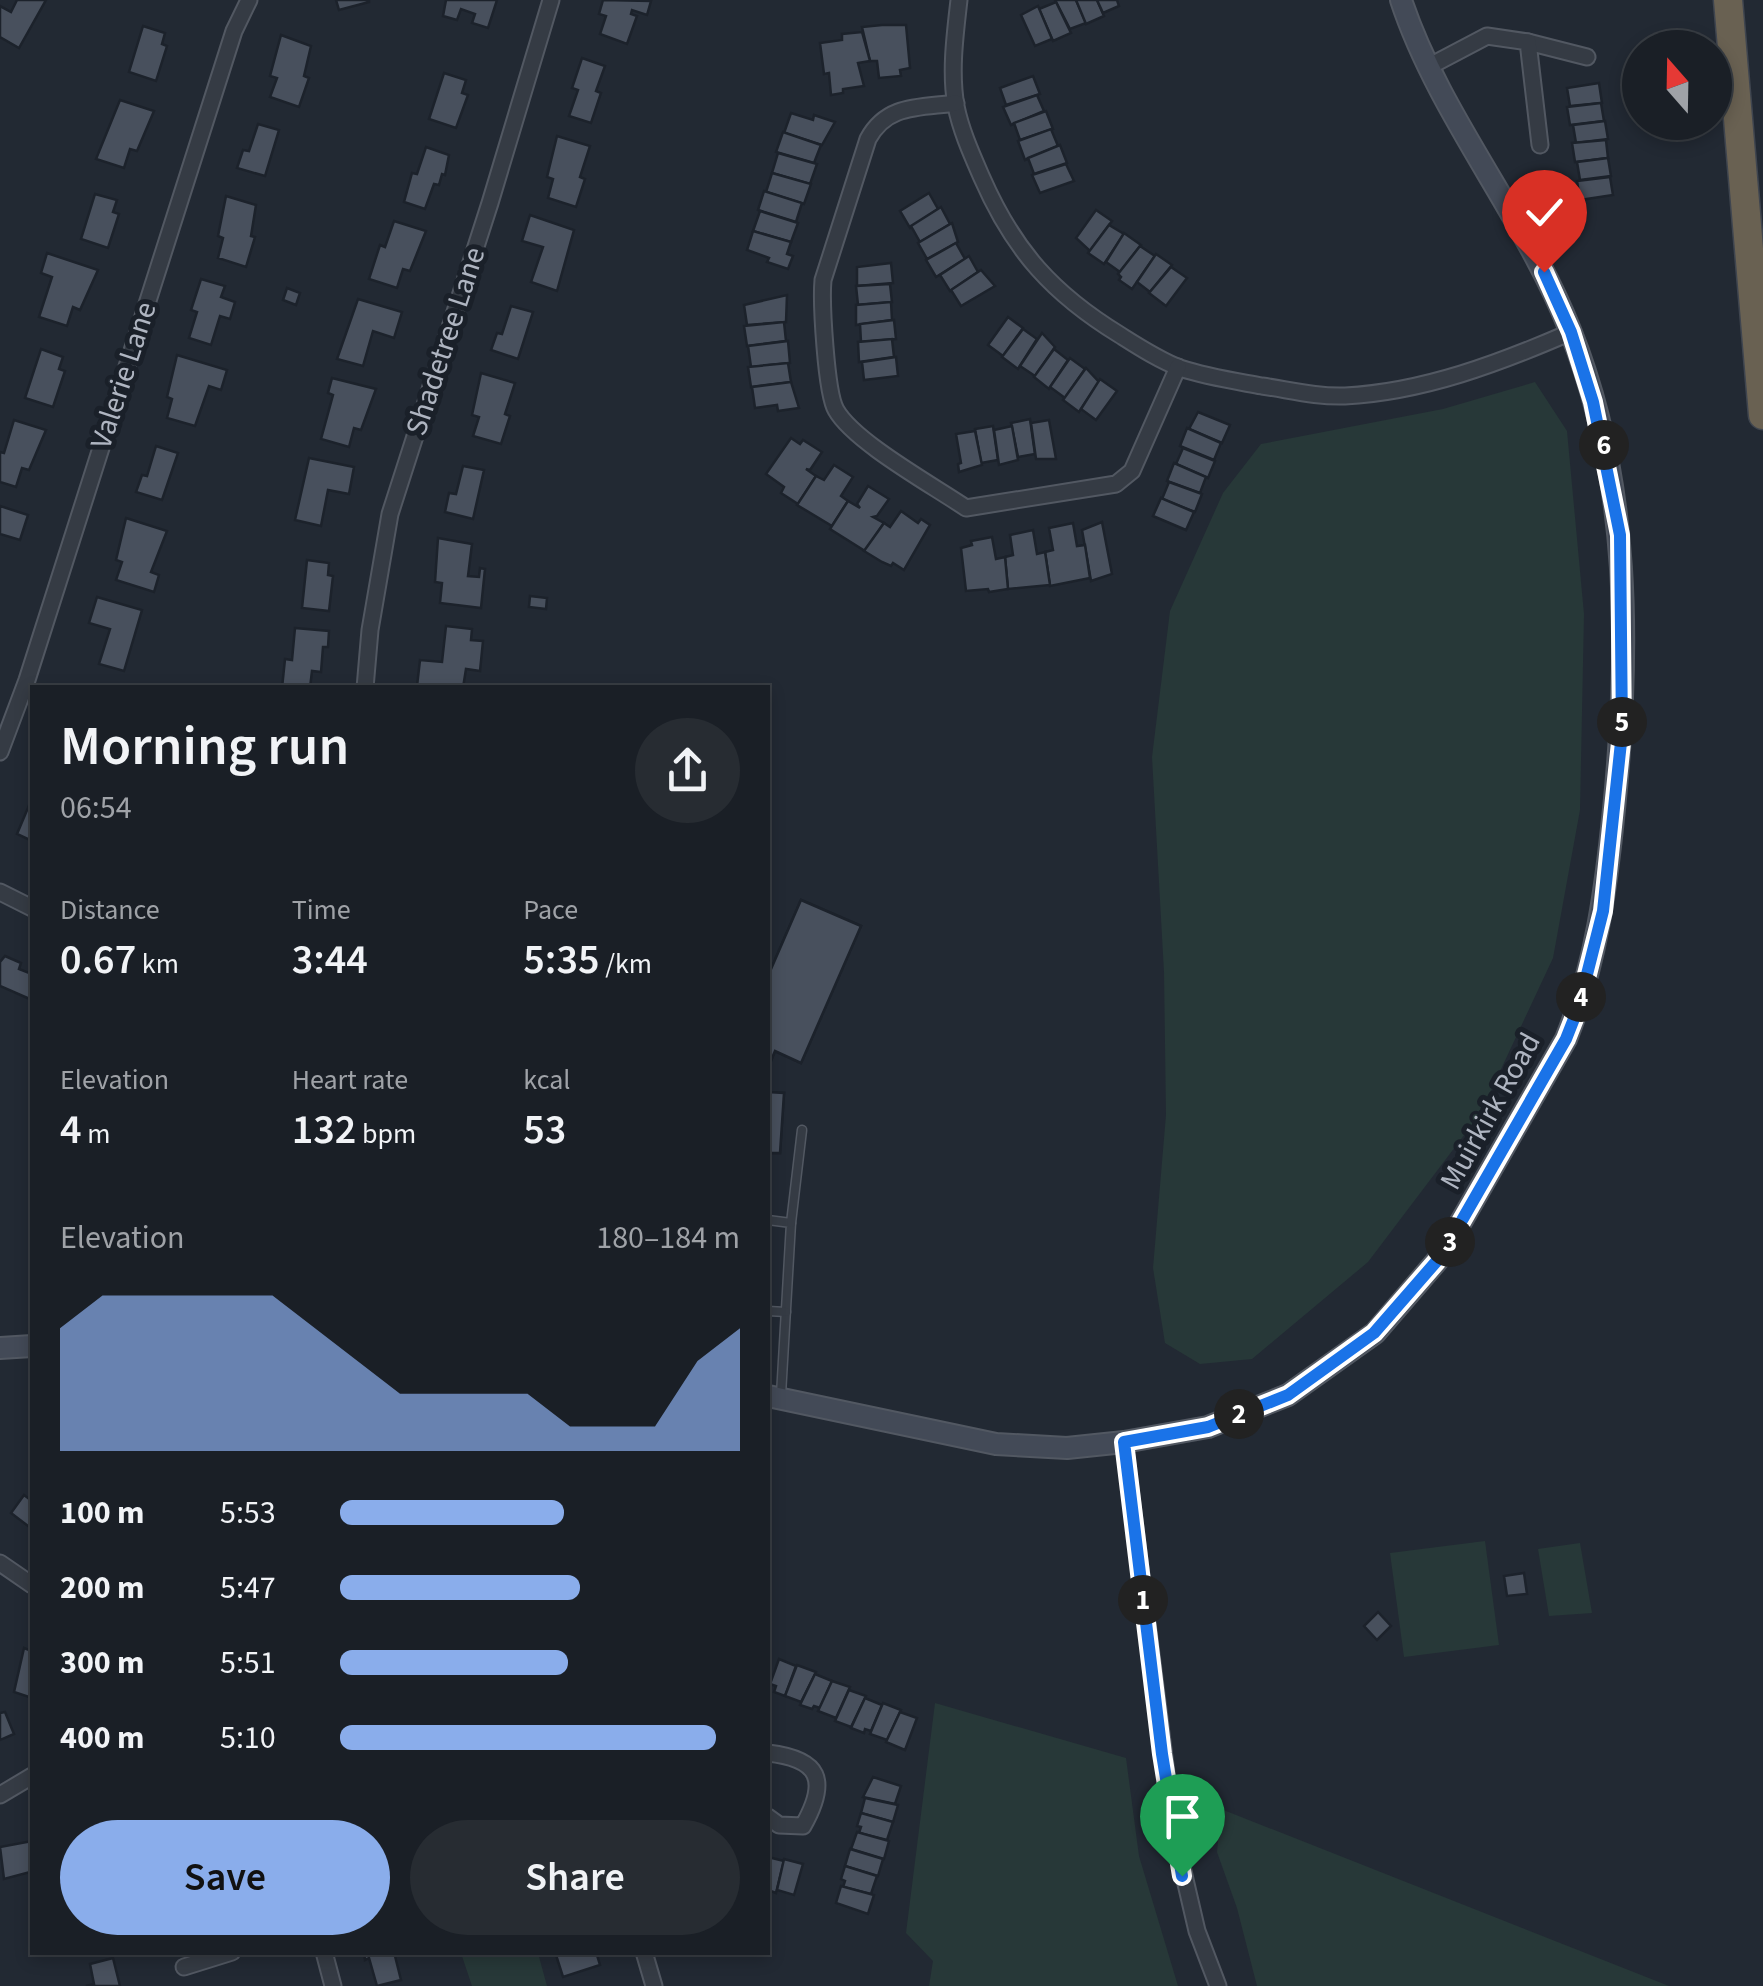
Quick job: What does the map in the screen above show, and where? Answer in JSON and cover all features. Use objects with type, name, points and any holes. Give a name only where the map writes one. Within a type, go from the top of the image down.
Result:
[{"type":"highway","points":[[1728,0],[1763,415]]},
{"type":"main road","name":"Muirkirk Road","points":[[774,1397],[996,1444],[1067,1448],[1208,1427],[1288,1395],[1374,1333],[1442,1255],[1566,1039],[1579,1006],[1603,911],[1622,733],[1620,535],[1602,439],[1571,332],[1536,257],[1430,66],[1400,0]]},
{"type":"main road","points":[[0,1348],[30,1346]]},
{"type":"street","name":"Valerie Lane","points":[[0,752],[27,680],[228,50],[249,0]]},
{"type":"street","name":"Shadetree Lane","points":[[365,685],[370,630],[390,514],[551,0]]},
{"type":"street","points":[[959,0],[954,68],[956,103],[961,126],[992,201],[1028,260],[1052,286],[1107,327],[1178,367],[1308,396],[1377,394],[1476,370],[1571,332]]},
{"type":"street","points":[[1430,66],[1487,36],[1587,57]]},
{"type":"street","points":[[1528,42],[1540,145]]},
{"type":"street","points":[[956,103],[896,111],[876,123],[868,139],[823,280],[821,298],[834,407],[850,429],[966,508],[1116,484],[1132,471],[1178,367]]},
{"type":"street","points":[[0,892],[30,907]]},
{"type":"street","points":[[1124,1442],[1173,1828],[1197,1931],[1218,1986]]},
{"type":"street","points":[[0,1563],[30,1584]]},
{"type":"street","points":[[770,1753],[803,1760],[812,1766],[817,1778],[803,1826],[779,1825],[770,1818]]},
{"type":"street","points":[[0,1795],[30,1777]]},
{"type":"street","points":[[184,1967],[222,1955]]},
{"type":"street","points":[[325,1955],[333,1986]]},
{"type":"street","points":[[645,1955],[654,1986]]},
{"type":"lane","points":[[774,1397],[786,1312],[790,1222],[802,1130]]},
{"type":"lane","points":[[770,1220],[790,1222]]},
{"type":"lane","points":[[770,1310],[786,1312]]},
{"type":"shaded area","points":[[1535,382],[1567,431],[1584,614],[1580,810],[1553,958],[1480,1114],[1368,1262],[1252,1359],[1200,1364],[1165,1343],[1153,1268],[1166,1115],[1164,972],[1152,757],[1170,611],[1223,493],[1261,444],[1443,409]]},
{"type":"shaded area","points":[[1485,1541],[1499,1645],[1404,1657],[1390,1553]]},
{"type":"shaded area","points":[[1580,1543],[1592,1613],[1549,1616],[1538,1549]]},
{"type":"shaded area","points":[[935,1703],[1126,1758],[1139,1856],[1178,1986],[929,1986],[933,1961],[906,1933]]},
{"type":"shaded area","points":[[1221,1809],[1669,1986],[1257,1986],[1237,1908],[1217,1852]]},
{"type":"shaded area","points":[[462,1955],[539,1955],[547,1986],[472,1986]]},
{"type":"building","points":[[17,0],[46,0],[19,48],[0,37],[0,6],[11,12]]},
{"type":"building","points":[[336,0],[369,0],[369,2],[339,10]]},
{"type":"building","points":[[446,0],[497,0],[488,28],[472,23],[475,14],[461,9],[457,20],[443,16]]},
{"type":"building","points":[[603,0],[651,1],[647,15],[632,10],[631,14],[637,16],[627,44],[600,34],[606,16],[599,14]]},
{"type":"building","points":[[1055,0],[1076,0],[1086,23],[1070,29]]},
{"type":"building","points":[[1076,0],[1097,0],[1104,16],[1086,24]]},
{"type":"building","points":[[1097,0],[1117,0],[1119,6],[1103,13]]},
{"type":"building","points":[[1056,2],[1071,33],[1053,41],[1039,9]]},
{"type":"building","points":[[1038,6],[1052,39],[1035,46],[1021,15]]},
{"type":"building","points":[[906,25],[910,68],[900,70],[901,76],[879,78],[877,61],[870,61],[862,27]]},
{"type":"building","points":[[143,26],[165,33],[162,44],[167,46],[156,81],[129,72]]},
{"type":"building","points":[[862,32],[870,61],[858,63],[864,86],[831,95],[820,43],[842,40],[842,34]]},
{"type":"building","points":[[281,35],[311,46],[304,76],[309,78],[299,107],[270,97],[277,78],[270,76]]},
{"type":"building","points":[[582,58],[605,66],[591,123],[569,116],[578,90],[572,88]]},
{"type":"building","points":[[444,73],[466,80],[462,93],[468,95],[456,128],[429,119]]},
{"type":"building","points":[[1033,76],[1040,94],[1006,105],[1000,88]]},
{"type":"building","points":[[1599,83],[1602,103],[1570,106],[1567,88]]},
{"type":"building","points":[[1037,95],[1044,111],[1011,125],[1003,107]]},
{"type":"building","points":[[120,100],[154,111],[137,151],[130,149],[124,168],[96,159]]},
{"type":"building","points":[[1601,103],[1604,121],[1570,125],[1567,107]]},
{"type":"building","points":[[1046,111],[1053,129],[1020,140],[1014,123]]},
{"type":"building","points":[[791,113],[835,122],[822,145],[784,133]]},
{"type":"building","points":[[1605,121],[1608,139],[1576,143],[1573,125]]},
{"type":"building","points":[[258,124],[279,130],[265,176],[237,168],[243,150],[249,151]]},
{"type":"building","points":[[1051,129],[1058,146],[1025,160],[1018,141]]},
{"type":"building","points":[[783,132],[821,145],[814,163],[776,152]]},
{"type":"building","points":[[557,136],[590,146],[576,207],[548,198],[553,179],[547,177]]},
{"type":"building","points":[[1606,140],[1608,158],[1575,162],[1572,143]]},
{"type":"building","points":[[1060,145],[1067,163],[1034,174],[1028,158]]},
{"type":"building","points":[[426,147],[449,155],[445,175],[442,174],[439,185],[434,184],[425,209],[404,202],[412,173],[417,174]]},
{"type":"building","points":[[778,153],[817,164],[810,184],[772,173]]},
{"type":"building","points":[[1608,158],[1611,176],[1580,180],[1577,162]]},
{"type":"building","points":[[1066,164],[1074,181],[1040,193],[1032,175]]},
{"type":"building","points":[[772,173],[811,184],[804,204],[766,192]]},
{"type":"building","points":[[1610,177],[1613,195],[1580,200],[1577,181]]},
{"type":"building","points":[[764,191],[802,203],[796,222],[758,210]]},
{"type":"building","points":[[929,193],[938,209],[910,228],[900,211]]},
{"type":"building","points":[[95,194],[117,200],[113,212],[119,214],[108,248],[81,239]]},
{"type":"building","points":[[226,196],[256,205],[251,236],[255,237],[246,267],[218,258]]},
{"type":"building","points":[[941,207],[950,224],[920,242],[911,226]]},
{"type":"building","points":[[1096,210],[1112,221],[1090,251],[1076,238]]},
{"type":"building","points":[[760,211],[798,223],[791,242],[753,231]]},
{"type":"building","points":[[530,215],[574,230],[557,291],[531,282],[543,247],[522,241]]},
{"type":"building","points":[[394,221],[426,231],[410,271],[403,269],[397,288],[369,279],[380,245],[385,247]]},
{"type":"building","points":[[952,223],[958,242],[927,259],[918,243]]},
{"type":"building","points":[[1109,225],[1124,234],[1104,264],[1088,253]]},
{"type":"building","points":[[753,231],[791,242],[787,254],[793,256],[788,269],[747,250]]},
{"type":"building","points":[[1124,233],[1141,245],[1120,272],[1106,262]]},
{"type":"building","points":[[956,243],[965,259],[936,277],[926,260]]},
{"type":"building","points":[[1140,246],[1155,256],[1132,289],[1119,280],[1118,274]]},
{"type":"building","points":[[47,253],[98,270],[80,310],[73,307],[67,326],[39,317],[52,277],[41,273]]},
{"type":"building","points":[[1156,254],[1172,265],[1150,292],[1137,282]]},
{"type":"building","points":[[969,256],[978,272],[950,291],[940,275]]},
{"type":"building","points":[[891,263],[893,283],[857,286],[857,267]]},
{"type":"building","points":[[1171,267],[1187,278],[1166,306],[1149,293]]},
{"type":"building","points":[[981,270],[995,286],[961,306],[951,290]]},
{"type":"building","points":[[201,279],[225,286],[221,297],[235,302],[230,319],[220,316],[211,345],[189,338],[197,312],[191,310]]},
{"type":"building","points":[[890,284],[892,302],[858,305],[856,286]]},
{"type":"building","points":[[287,288],[300,293],[296,305],[283,300]]},
{"type":"building","points":[[787,295],[786,322],[747,325],[744,305]]},
{"type":"building","points":[[358,299],[402,312],[394,338],[373,331],[363,366],[337,359]]},
{"type":"building","points":[[891,302],[892,320],[856,325],[856,305]]},
{"type":"building","points":[[511,306],[533,312],[518,359],[491,350],[497,333],[502,334]]},
{"type":"building","points":[[1008,317],[1023,328],[1003,356],[988,345]]},
{"type":"building","points":[[894,320],[896,339],[861,342],[860,324]]},
{"type":"building","points":[[784,322],[786,341],[747,346],[744,326]]},
{"type":"building","points":[[1023,329],[1037,339],[1018,369],[1002,357]]},
{"type":"building","points":[[1042,333],[1055,347],[1035,376],[1020,366]]},
{"type":"building","points":[[892,339],[894,357],[859,362],[858,342]]},
{"type":"building","points":[[788,341],[790,363],[751,367],[748,346]]},
{"type":"building","points":[[41,349],[63,357],[59,369],[65,371],[53,407],[25,398]]},
{"type":"building","points":[[1054,349],[1068,360],[1049,389],[1034,377]]},
{"type":"building","points":[[177,355],[227,370],[221,390],[209,386],[195,426],[167,418],[172,399],[167,397]]},
{"type":"building","points":[[896,357],[898,376],[864,380],[862,362]]},
{"type":"building","points":[[1070,358],[1085,369],[1065,398],[1050,387]]},
{"type":"building","points":[[788,363],[791,382],[751,387],[748,367]]},
{"type":"building","points":[[1086,368],[1099,382],[1079,412],[1063,400]]},
{"type":"building","points":[[481,373],[515,383],[501,444],[473,436],[479,417],[472,415]]},
{"type":"building","points":[[332,378],[376,389],[361,430],[354,428],[349,447],[321,439],[333,395],[328,393]]},
{"type":"building","points":[[1100,379],[1117,391],[1096,420],[1081,409]]},
{"type":"building","points":[[791,382],[799,408],[755,408],[752,387]]},
{"type":"building","points":[[1198,412],[1230,425],[1222,443],[1189,429]]},
{"type":"building","points":[[1030,419],[1035,454],[1018,457],[1011,423]]},
{"type":"building","points":[[14,420],[46,430],[29,470],[22,468],[16,487],[0,482],[0,452],[4,453]]},
{"type":"building","points":[[1049,420],[1056,459],[1036,459],[1031,423]]},
{"type":"building","points":[[993,426],[998,460],[981,463],[975,429]]},
{"type":"building","points":[[1012,426],[1018,460],[999,465],[994,430]]},
{"type":"building","points":[[1187,428],[1221,443],[1214,460],[1180,446]]},
{"type":"building","points":[[975,431],[982,465],[959,472],[956,434]]},
{"type":"building","points":[[791,438],[800,444],[803,440],[822,452],[810,470],[806,469],[816,476],[798,504],[781,493],[784,487],[766,474]]},
{"type":"building","points":[[156,446],[178,453],[162,500],[136,492],[142,475],[147,476]]},
{"type":"building","points":[[1183,448],[1215,461],[1208,478],[1176,464]]},
{"type":"building","points":[[309,458],[354,467],[349,494],[328,490],[321,526],[295,520]]},
{"type":"building","points":[[1174,463],[1206,477],[1200,493],[1167,481]]},
{"type":"building","points":[[834,465],[853,477],[841,496],[848,501],[832,526],[797,505],[816,476],[824,480]]},
{"type":"building","points":[[463,466],[484,470],[473,519],[445,512],[449,493],[456,494]]},
{"type":"building","points":[[1169,482],[1202,494],[1195,512],[1162,499]]},
{"type":"building","points":[[868,486],[889,499],[873,517],[884,523],[865,551],[830,529],[848,501],[860,508],[857,504]]},
{"type":"building","points":[[1161,498],[1194,512],[1186,530],[1153,516]]},
{"type":"building","points":[[0,506],[28,515],[20,540],[0,534]]},
{"type":"building","points":[[901,511],[918,523],[921,519],[930,525],[904,570],[864,551],[884,523],[890,527]]},
{"type":"building","points":[[126,518],[167,531],[151,572],[159,575],[154,592],[116,580],[122,562],[116,560]]},
{"type":"building","points":[[1102,522],[1112,574],[1091,581],[1082,530]]},
{"type":"building","points":[[1073,523],[1077,546],[1085,545],[1090,578],[1050,586],[1045,552],[1053,550],[1049,528]]},
{"type":"building","points":[[1033,530],[1037,554],[1045,552],[1050,585],[1008,589],[1005,557],[1013,555],[1010,535]]},
{"type":"building","points":[[992,537],[996,559],[1005,557],[1008,589],[966,591],[961,548],[972,545],[971,541]]},
{"type":"building","points":[[438,538],[472,544],[468,576],[479,577],[480,568],[485,569],[481,608],[440,603],[442,583],[435,582]]},
{"type":"building","points":[[307,560],[329,563],[328,575],[333,576],[329,611],[302,608]]},
{"type":"building","points":[[530,596],[547,598],[546,609],[529,607]]},
{"type":"building","points":[[97,597],[142,610],[124,671],[99,664],[110,629],[89,623]]},
{"type":"building","points":[[446,626],[472,629],[471,640],[483,641],[480,671],[466,669],[463,685],[417,685],[420,660],[442,662]]},
{"type":"building","points":[[295,628],[329,631],[321,672],[312,671],[310,685],[282,685],[285,659],[292,660]]},
{"type":"building","points":[[30,803],[30,840],[17,834]]},
{"type":"building","points":[[801,900],[861,926],[801,1063],[775,1051],[770,1063],[770,971]]},
{"type":"building","points":[[801,900],[861,926],[801,1063],[775,1051],[770,1063],[770,971]]},
{"type":"building","points":[[5,956],[21,963],[19,969],[30,973],[30,999],[0,986],[0,962]]},
{"type":"building","points":[[770,1092],[784,1093],[780,1153],[770,1153]]},
{"type":"building","points":[[770,1092],[784,1093],[780,1153],[770,1153]]},
{"type":"building","points":[[24,1495],[30,1500],[30,1527],[11,1513]]},
{"type":"building","points":[[1524,1573],[1527,1594],[1507,1596],[1504,1576]]},
{"type":"building","points":[[1378,1612],[1391,1626],[1377,1640],[1364,1626]]},
{"type":"building","points":[[24,1648],[30,1650],[30,1697],[14,1692]]},
{"type":"building","points":[[779,1659],[796,1666],[785,1696],[774,1692],[776,1686],[770,1684]]},
{"type":"building","points":[[797,1665],[816,1672],[801,1702],[785,1696]]},
{"type":"building","points":[[815,1674],[832,1681],[820,1708],[812,1709],[800,1705]]},
{"type":"building","points":[[832,1681],[850,1687],[836,1718],[818,1711]]},
{"type":"building","points":[[849,1690],[866,1696],[851,1727],[835,1721]]},
{"type":"building","points":[[865,1698],[882,1705],[871,1731],[865,1729],[864,1733],[851,1728]]},
{"type":"building","points":[[883,1703],[901,1710],[887,1740],[870,1734]]},
{"type":"building","points":[[5,1712],[14,1734],[0,1740],[0,1713]]},
{"type":"building","points":[[900,1712],[917,1718],[905,1750],[886,1742]]},
{"type":"building","points":[[873,1777],[901,1786],[895,1804],[863,1797]]},
{"type":"building","points":[[865,1798],[898,1805],[893,1822],[861,1813]]},
{"type":"building","points":[[861,1813],[893,1822],[887,1840],[859,1833]]},
{"type":"building","points":[[857,1832],[889,1841],[884,1859],[851,1849]]},
{"type":"building","points":[[30,1841],[30,1872],[4,1879],[0,1847]]},
{"type":"building","points":[[850,1849],[883,1859],[878,1876],[845,1866]]},
{"type":"building","points":[[770,1858],[784,1861],[776,1893],[770,1891]]},
{"type":"building","points":[[784,1859],[803,1864],[794,1895],[777,1890]]},
{"type":"building","points":[[845,1866],[877,1876],[871,1894],[843,1887]]},
{"type":"building","points":[[841,1886],[874,1895],[868,1914],[836,1903]]},
{"type":"building","points":[[364,1955],[395,1955],[401,1980],[377,1986],[369,1958],[365,1960]]},
{"type":"building","points":[[556,1955],[597,1955],[600,1965],[563,1977]]},
{"type":"building","points":[[113,1958],[120,1986],[86,1986],[94,1984],[90,1964]]},
{"type":"route","points":[[1182,1876],[1162,1754],[1124,1442],[1208,1427],[1288,1395],[1374,1333],[1442,1255],[1566,1039],[1579,1006],[1603,911],[1622,733],[1620,535],[1593,402],[1571,332],[1544,272]]}]
